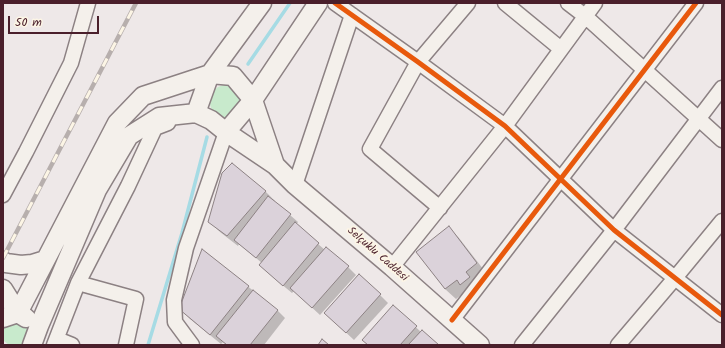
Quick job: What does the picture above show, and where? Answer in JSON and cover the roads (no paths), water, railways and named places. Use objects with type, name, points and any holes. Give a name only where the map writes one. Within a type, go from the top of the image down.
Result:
[{"type":"main road","points":[[32,345],[97,190],[129,136],[159,116],[196,113],[210,74],[262,3]]},
{"type":"main road","points":[[226,132],[253,100],[318,3]]},
{"type":"main road","points":[[10,315],[46,260],[116,123],[143,96],[210,74],[233,76],[253,100]]},
{"type":"main road","name":"Selçuklu Caddesi","points":[[253,100],[275,165]]},
{"type":"main road","name":"Selçuklu Caddesi","points":[[196,113],[211,120],[275,165],[295,185],[392,267],[480,345]]},
{"type":"main road","points":[[3,261],[6,263],[21,265],[46,260]]},
{"type":"main road","points":[[3,289],[10,315]]},
{"type":"main road","points":[[10,315],[39,326]]},
{"type":"street","points":[[3,194],[71,63],[88,3]]},
{"type":"street","points":[[335,3],[505,126],[614,230],[722,315]]},
{"type":"street","points":[[440,208],[370,149],[418,62],[468,3]]},
{"type":"street","points":[[505,3],[561,49]]},
{"type":"street","points":[[568,3],[585,16],[722,140]]},
{"type":"street","points":[[392,267],[505,126],[595,3]]},
{"type":"street","points":[[452,320],[696,3]]},
{"type":"street","points":[[295,185],[352,15]]},
{"type":"street","points":[[522,345],[614,230],[722,88]]},
{"type":"street","points":[[72,345],[56,342],[78,283],[128,186],[155,128],[196,113]]},
{"type":"street","points":[[192,345],[175,322],[174,300],[186,248],[226,132]]},
{"type":"street","points":[[618,345],[722,221]]},
{"type":"street","points":[[78,283],[136,299],[126,345]]},
{"type":"waterway","points":[[248,64],[290,3]]},
{"type":"waterway","points":[[148,345],[182,233],[207,137]]},
{"type":"railway","points":[[3,258],[136,3]]}]
